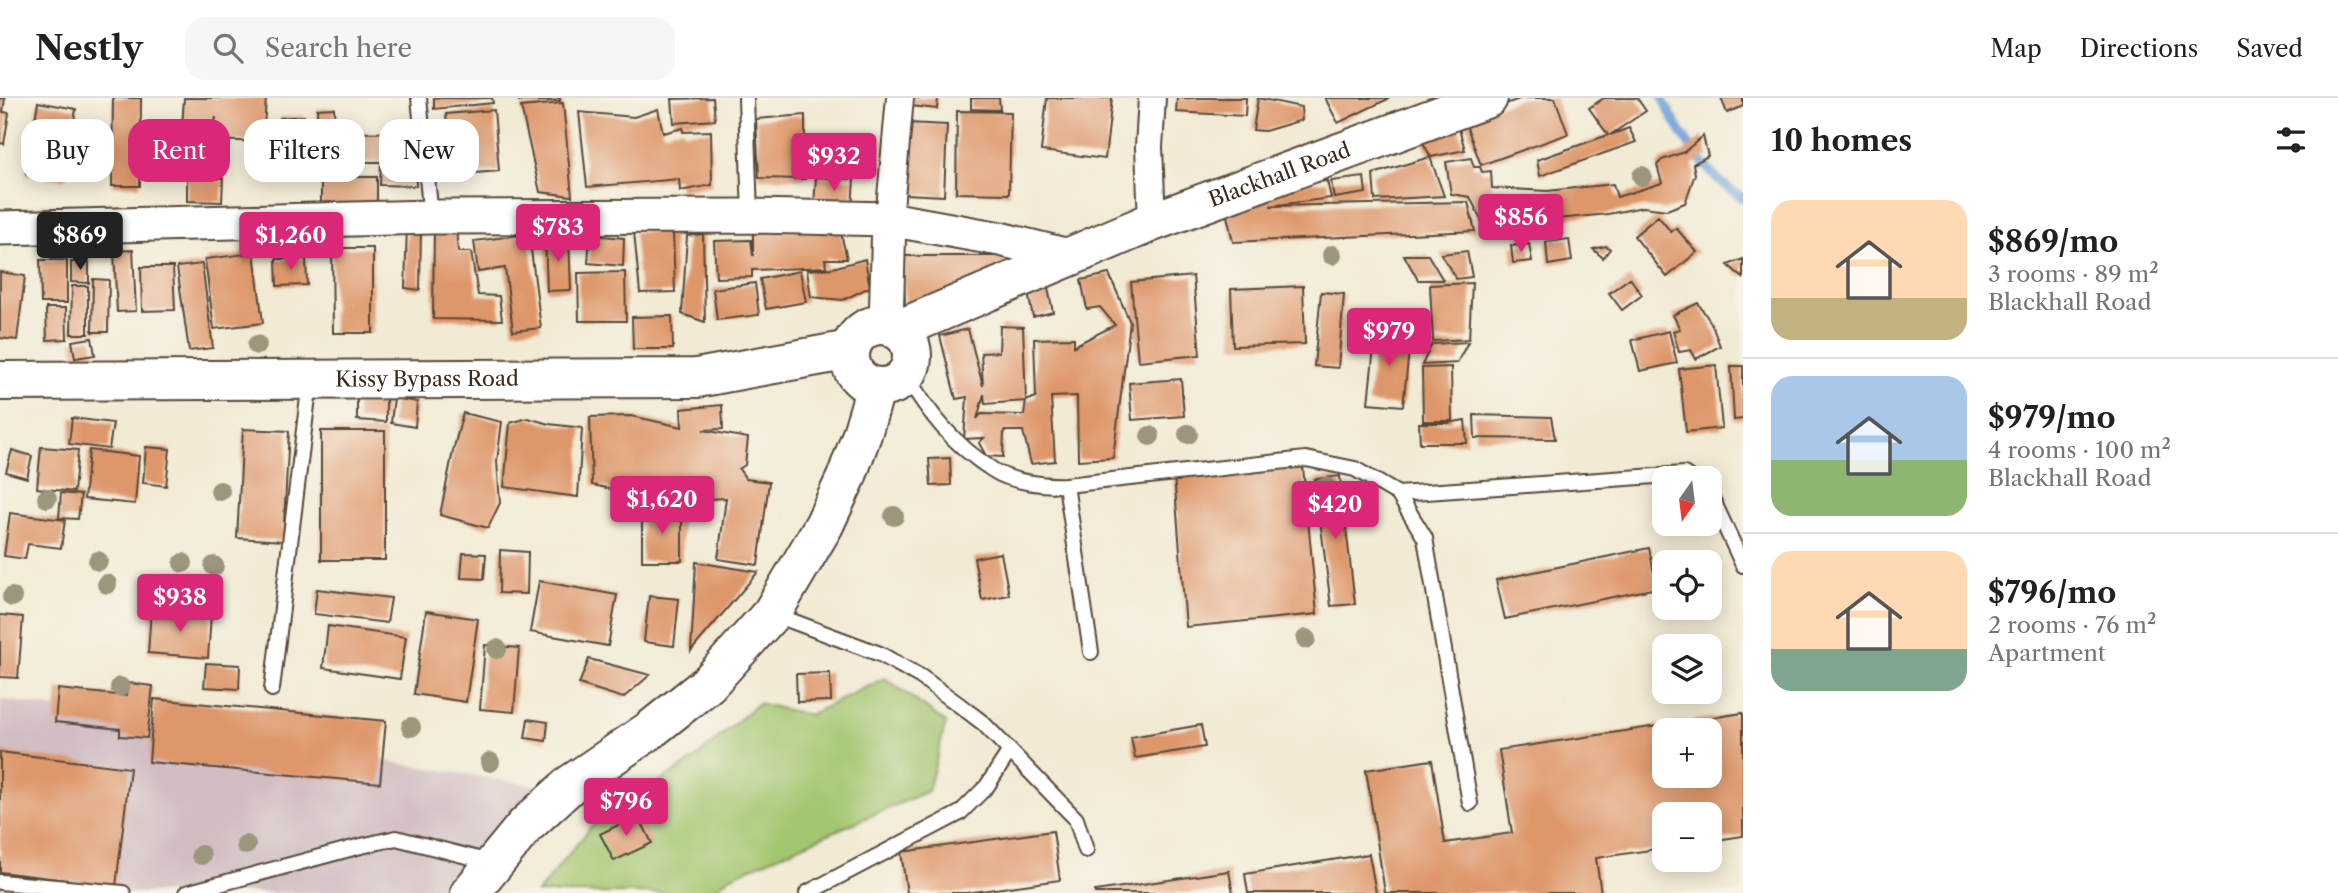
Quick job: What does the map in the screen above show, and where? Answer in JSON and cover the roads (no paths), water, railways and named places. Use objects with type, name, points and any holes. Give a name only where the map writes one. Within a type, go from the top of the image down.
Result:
[{"type":"main road","name":"Blackhall Road","points":[[892,328],[1073,257],[1428,109],[1488,98]]},
{"type":"main road","points":[[470,893],[525,826],[571,784],[649,732],[708,684],[772,614],[824,525],[891,381],[912,363],[912,351],[907,338],[892,328],[874,326],[855,339],[850,350],[851,363],[855,374],[864,382],[891,381]]},
{"type":"main road","name":"Kissy Bypass Road","points":[[0,381],[697,378],[850,350]]},
{"type":"street","points":[[892,328],[889,219],[900,98]]},
{"type":"street","points":[[1152,98],[1149,147],[1152,222]]},
{"type":"street","points":[[0,228],[430,217],[750,216],[889,219],[1000,239],[1073,257]]},
{"type":"lane","points":[[419,98],[430,217]]},
{"type":"lane","points":[[746,98],[750,216]]},
{"type":"lane","points":[[272,689],[311,380]]},
{"type":"lane","points":[[891,381],[923,404],[942,429],[994,472],[1041,486],[1306,459],[1355,469],[1398,494],[1425,538],[1470,803]]},
{"type":"lane","points":[[1398,494],[1652,476]]},
{"type":"lane","points":[[1066,485],[1091,652]]},
{"type":"lane","points":[[1722,520],[1743,565]]},
{"type":"lane","points":[[772,614],[880,654],[921,677],[983,723],[1076,819],[1086,850]]},
{"type":"lane","points":[[807,893],[960,813],[987,786],[1009,752]]},
{"type":"lane","points":[[186,893],[396,838],[495,863]]},
{"type":"lane","points":[[0,882],[123,893]]},
{"type":"waterway","points":[[1662,98],[1677,126],[1706,167],[1717,179],[1743,198]]}]
